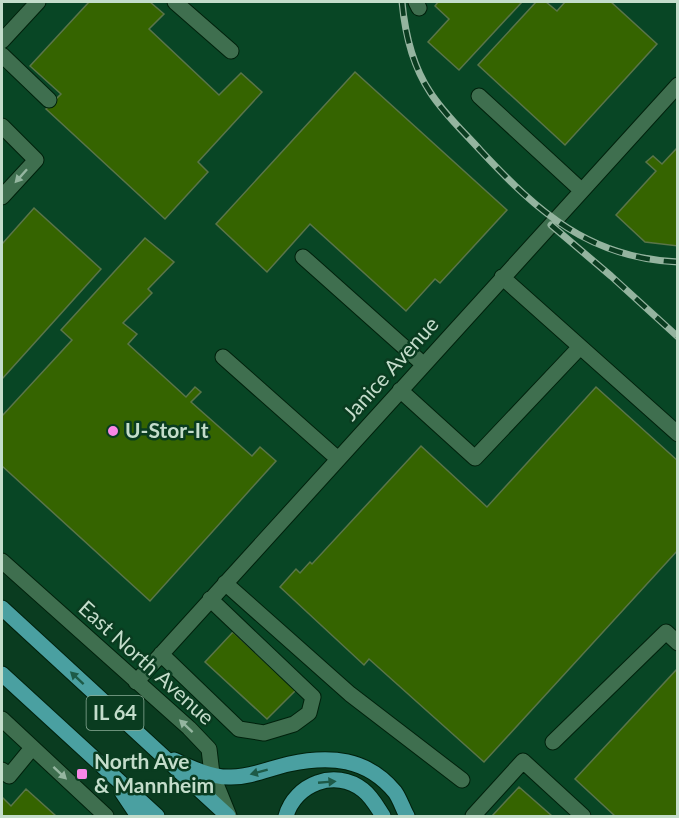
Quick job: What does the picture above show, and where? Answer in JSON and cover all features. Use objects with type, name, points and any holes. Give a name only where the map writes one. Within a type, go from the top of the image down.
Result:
[{"type":"main road","name":"East North Avenue","points":[[2,608],[229,816]]},
{"type":"main road","name":"IL 64","points":[[2,674],[157,816]]},
{"type":"main road","points":[[156,751],[190,768],[230,778],[253,775],[290,764],[337,759],[360,765],[379,777],[396,793],[407,816]]},
{"type":"main road","points":[[108,772],[138,816]]},
{"type":"main road","points":[[286,816],[295,796],[305,788],[319,782],[334,780],[362,789],[373,799],[383,816]]},
{"type":"street","points":[[2,41],[38,2]]},
{"type":"street","points":[[175,2],[193,7],[231,51]]},
{"type":"street","points":[[2,55],[50,100]]},
{"type":"street","name":"Janice Avenue","points":[[136,681],[678,85]]},
{"type":"street","points":[[479,96],[581,190]]},
{"type":"street","points":[[2,126],[36,160],[2,197]]},
{"type":"street","points":[[303,257],[423,364]]},
{"type":"street","points":[[502,277],[678,434]]},
{"type":"street","points":[[400,390],[476,458],[580,346]]},
{"type":"street","points":[[223,357],[338,459]]},
{"type":"street","name":"East North Avenue","points":[[2,561],[209,748],[212,774],[229,816]]},
{"type":"street","points":[[225,583],[350,694],[462,780]]},
{"type":"street","points":[[160,654],[239,729],[264,733],[294,724],[309,713],[313,697],[210,599]]},
{"type":"street","points":[[553,742],[666,632],[678,643]]},
{"type":"street","points":[[2,719],[106,816]]},
{"type":"street","points":[[2,770],[9,776],[32,748]]},
{"type":"street","points":[[473,816],[524,761],[583,816]]},
{"type":"shaded area","points":[[37,2],[677,2],[677,816],[407,816],[396,793],[359,765],[212,774],[209,749],[2,561],[2,40]]},
{"type":"shaded area","points":[[2,719],[106,816],[2,816]]},
{"type":"building","points":[[89,2],[150,2],[164,14],[149,29],[219,95],[241,73],[262,92],[198,162],[208,172],[165,219],[46,109],[61,94],[30,66]]},
{"type":"building","points":[[438,2],[522,2],[459,70],[428,42],[449,19],[435,6]]},
{"type":"building","points":[[536,2],[546,2],[557,11],[565,2],[611,2],[657,44],[565,145],[478,65]]},
{"type":"building","points":[[355,72],[507,210],[440,283],[435,279],[406,311],[310,224],[267,272],[216,224]]},
{"type":"building","points":[[678,147],[678,246],[645,242],[616,215],[656,171],[646,162],[653,156],[662,164]]},
{"type":"building","points":[[34,208],[101,269],[2,379],[2,244]]},
{"type":"building","name":"U-Stor-It","points":[[145,238],[174,262],[148,289],[152,293],[123,323],[137,334],[128,344],[186,397],[195,387],[201,392],[191,402],[252,456],[260,447],[276,461],[150,601],[2,466],[2,416],[72,340],[61,330]]},
{"type":"building","points":[[596,387],[678,461],[678,550],[484,762],[369,659],[364,665],[280,587],[296,569],[300,573],[310,562],[312,564],[421,446],[487,507]]},
{"type":"building","points":[[233,632],[296,690],[267,719],[205,662]]},
{"type":"building","points":[[678,668],[678,816],[615,816],[575,779]]},
{"type":"building","points":[[519,787],[552,816],[492,816]]},
{"type":"building","points":[[26,789],[56,816],[2,816],[2,797],[11,806]]},
{"type":"railway","points":[[402,2],[410,48],[418,71],[430,92],[454,123],[523,194],[568,228],[592,241],[618,252],[646,259],[678,262]]},
{"type":"railway","points":[[551,225],[678,337]]},
{"type":"place","name":"U-Stor-It","points":[[113,431]]},
{"type":"place","name":"North Ave & Mannheim","points":[[82,774]]}]
